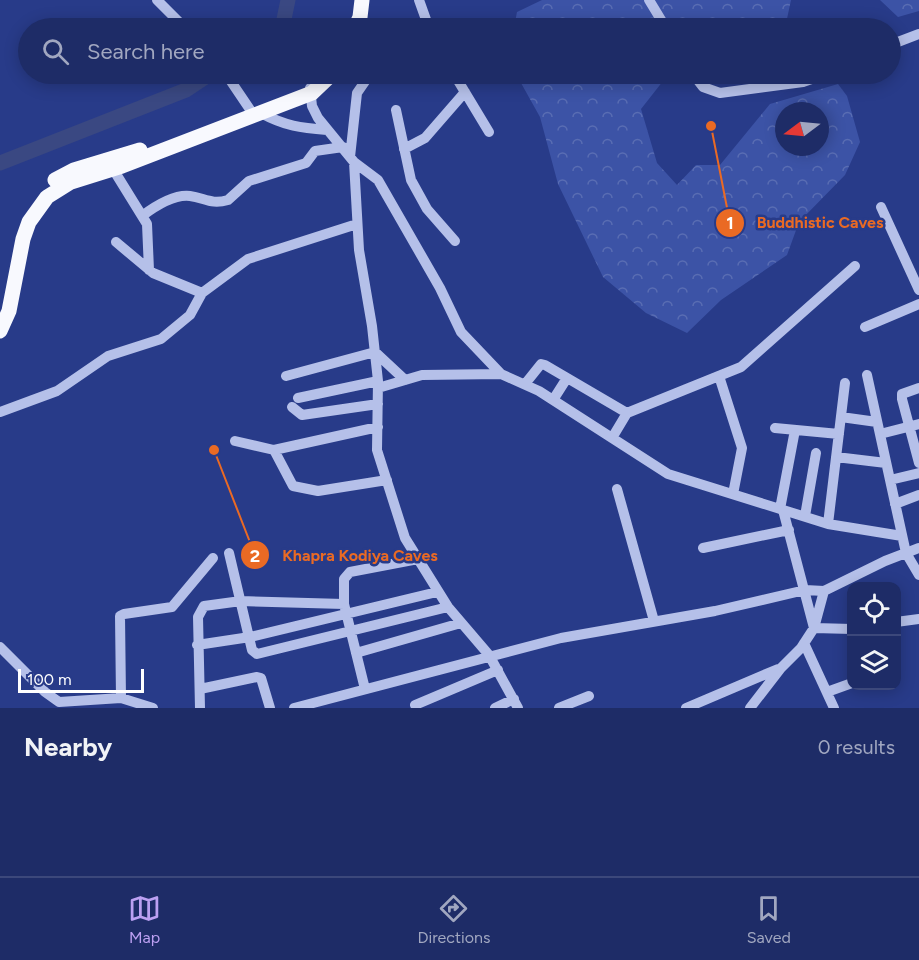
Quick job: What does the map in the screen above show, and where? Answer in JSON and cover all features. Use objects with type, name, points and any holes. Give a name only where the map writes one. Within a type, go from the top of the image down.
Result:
[{"type":"main road","points":[[351,18],[354,0]]},
{"type":"main road","points":[[360,18],[362,0]]},
{"type":"main road","points":[[311,90],[317,84]]},
{"type":"main road","points":[[0,331],[9,311],[29,222],[46,198],[71,182],[113,169],[311,90],[319,84]]},
{"type":"main road","points":[[0,307],[13,239],[29,203],[57,178],[74,170],[256,112]]},
{"type":"street","points":[[157,0],[175,18]]},
{"type":"street","points":[[419,0],[423,18]]},
{"type":"street","points":[[649,0],[660,18]]},
{"type":"street","points":[[901,41],[919,34]]},
{"type":"street","points":[[234,84],[256,112],[279,123],[298,128],[327,130]]},
{"type":"street","points":[[363,84],[357,93],[352,159],[357,224],[378,384],[378,450],[405,538],[437,592],[489,655],[516,704],[495,708]]},
{"type":"street","points":[[460,84],[489,132]]},
{"type":"street","points":[[701,84],[720,93],[788,84]]},
{"type":"street","points":[[311,90],[312,106],[327,130],[352,159],[378,180],[440,288],[461,332],[501,374]]},
{"type":"street","points":[[404,149],[425,138],[465,92]]},
{"type":"street","points":[[396,110],[411,180],[427,208],[455,241]]},
{"type":"street","points":[[142,216],[156,206],[189,196],[205,201],[228,200],[249,181],[306,162],[315,151],[343,147]]},
{"type":"street","points":[[113,169],[147,228],[149,270]]},
{"type":"street","points":[[881,207],[919,290]]},
{"type":"street","points":[[0,412],[57,391],[108,356],[161,339],[190,315],[202,293],[248,259],[357,224]]},
{"type":"street","points":[[116,242],[149,270],[202,293]]},
{"type":"street","points":[[612,438],[627,413],[741,367],[855,266]]},
{"type":"street","points":[[865,327],[919,304]]},
{"type":"street","points":[[286,376],[375,352]]},
{"type":"street","points":[[375,352],[405,380]]},
{"type":"street","points":[[525,384],[541,364],[627,413]]},
{"type":"street","points":[[378,404],[302,415],[295,403],[422,375],[501,374],[554,400],[668,474],[828,524],[902,536]]},
{"type":"street","points":[[867,375],[906,553],[919,576]]},
{"type":"street","points":[[719,376],[742,448],[733,494]]},
{"type":"street","points":[[554,400],[567,378]]},
{"type":"street","points":[[828,524],[845,383]]},
{"type":"street","points":[[919,388],[902,394],[914,425],[919,463]]},
{"type":"street","points":[[841,417],[877,422]]},
{"type":"street","points":[[880,434],[914,425]]},
{"type":"street","points":[[235,441],[273,450],[378,427]]},
{"type":"street","points":[[775,428],[839,434]]},
{"type":"street","points":[[795,430],[782,509],[814,628]]},
{"type":"street","points":[[273,450],[293,486],[318,491],[387,480]]},
{"type":"street","points":[[805,516],[816,453]]},
{"type":"street","points":[[836,457],[886,463]]},
{"type":"street","points":[[890,480],[919,473]]},
{"type":"street","points":[[617,489],[654,621]]},
{"type":"street","points":[[895,504],[919,495]]},
{"type":"street","points":[[703,548],[789,530]]},
{"type":"street","points":[[294,708],[489,655],[561,638],[715,611],[805,590],[825,591],[885,561],[919,548]]},
{"type":"street","points":[[229,553],[252,650],[257,654],[448,607]]},
{"type":"street","points":[[121,698],[120,616],[172,607],[213,558]]},
{"type":"street","points":[[365,689],[345,609],[344,579],[350,572],[418,559]]},
{"type":"street","points":[[750,708],[814,628],[825,591]]},
{"type":"street","points":[[197,645],[250,637],[345,609],[437,592]]},
{"type":"street","points":[[200,708],[198,617],[204,606],[241,601],[345,609]]},
{"type":"street","points":[[901,621],[919,619]]},
{"type":"street","points":[[356,653],[461,623]]},
{"type":"street","points":[[814,628],[847,629]]},
{"type":"street","points":[[804,643],[834,708]]},
{"type":"street","points":[[0,647],[45,692],[59,702],[99,704],[121,698],[153,708]]},
{"type":"street","points":[[686,708],[782,668]]},
{"type":"street","points":[[415,705],[498,670]]},
{"type":"street","points":[[200,689],[261,678],[270,708]]},
{"type":"street","points":[[827,692],[847,685]]},
{"type":"street","points":[[339,696],[341,708]]},
{"type":"street","points":[[559,708],[589,696]]},
{"type":"green space","points":[[542,0],[791,0],[787,18],[516,18],[517,12]]},
{"type":"green space","points":[[880,0],[919,0],[919,11],[898,17]]},
{"type":"green space","points":[[522,84],[661,84],[641,109],[657,163],[677,185],[696,165],[720,165],[770,104],[775,103],[775,156],[829,156],[829,102],[777,102],[838,84],[847,96],[860,142],[845,175],[799,222],[787,255],[721,300],[687,333],[646,313],[603,277],[558,184],[540,117]]},
{"type":"waterway","points":[[284,18],[288,0]]},
{"type":"waterway","points":[[0,163],[186,90],[195,84]]},
{"type":"place","name":"Buddhistic Caves","points":[[711,126]]},
{"type":"place","name":"Khapra Kodiya Caves","points":[[214,450]]}]
